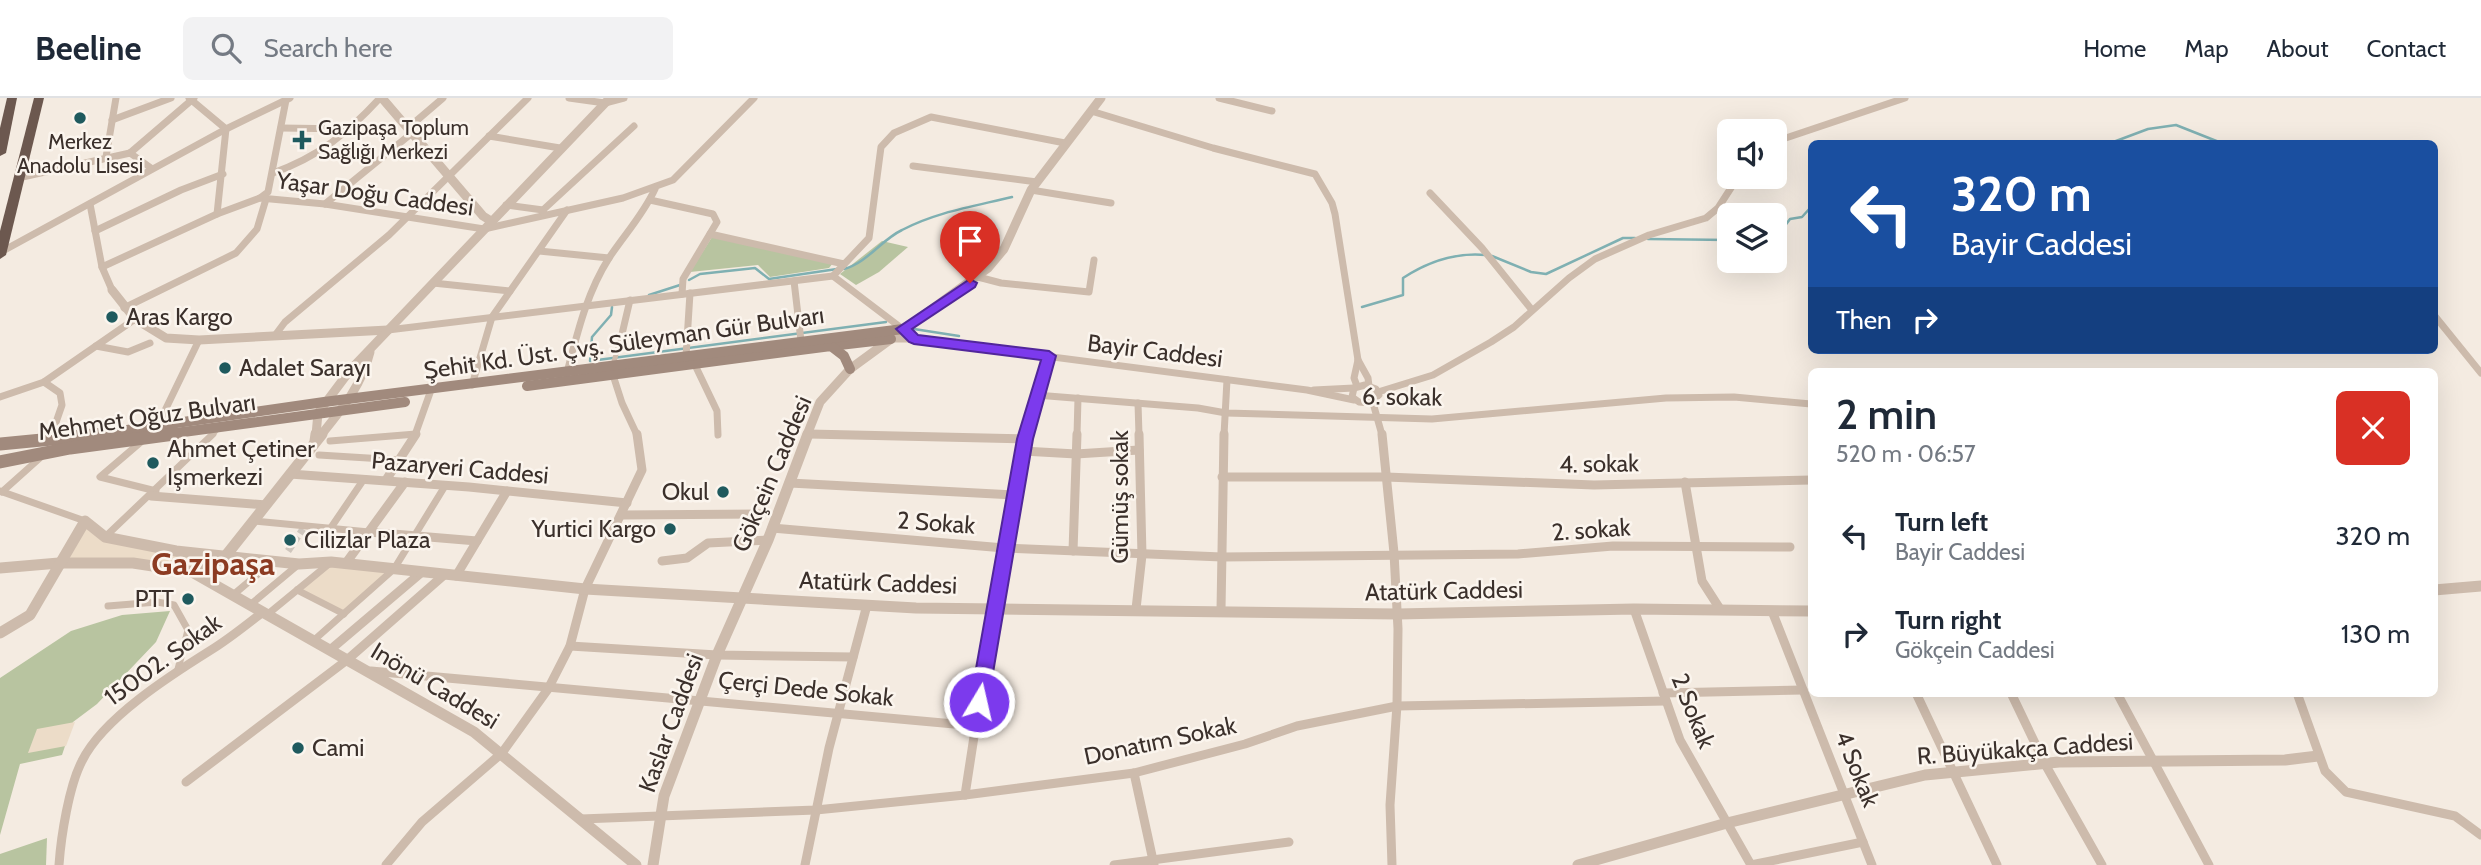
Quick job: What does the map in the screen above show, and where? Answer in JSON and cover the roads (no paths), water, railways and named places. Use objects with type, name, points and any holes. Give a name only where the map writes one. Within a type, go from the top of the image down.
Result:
[{"type":"highway","points":[[0,153],[12,98]]},
{"type":"highway","points":[[0,253],[39,98]]},
{"type":"main road","name":"Şehit Kd. Üst. Çvş. Süleyman Gür Bulvarı","points":[[350,399],[430,394],[566,376],[614,364],[801,335],[903,329]]},
{"type":"main road","name":"Şehit Kd. Üst. Çvş. Süleyman Gür Bulvarı","points":[[688,354],[831,346],[891,339]]},
{"type":"main road","name":"Şehit Kd. Üst. Çvş. Süleyman Gür Bulvarı","points":[[831,346],[844,356],[850,369]]},
{"type":"main road","name":"Şehit Kd. Üst. Çvş. Süleyman Gür Bulvarı","points":[[342,411],[472,385],[566,376]]},
{"type":"main road","name":"Mehmet Oğuz Bulvarı","points":[[0,444],[48,446],[146,438],[321,408],[350,399]]},
{"type":"main road","name":"Mehmet Oğuz Bulvarı","points":[[0,462],[48,446],[157,427],[321,408],[342,411]]},
{"type":"street","points":[[106,157],[116,98]]},
{"type":"street","points":[[112,120],[171,98]]},
{"type":"street","points":[[274,173],[318,156],[351,130],[381,98],[483,216],[491,221]]},
{"type":"street","points":[[325,204],[443,98]]},
{"type":"street","points":[[276,334],[285,323],[409,216],[528,98]]},
{"type":"street","points":[[569,98],[607,101],[624,98]]},
{"type":"street","points":[[484,229],[544,212],[567,210],[655,188],[673,180],[754,98]]},
{"type":"street","name":"Gökçein Caddesi","points":[[741,599],[768,540],[820,402],[850,369],[978,276],[1004,249],[1034,186],[1101,98]]},
{"type":"street","points":[[1219,98],[1272,111]]},
{"type":"street","points":[[1787,137],[1871,112],[1905,98]]},
{"type":"street","points":[[18,178],[130,153],[192,99],[226,129]]},
{"type":"street","points":[[0,253],[151,168],[288,99]]},
{"type":"street","points":[[124,308],[236,253],[257,229],[263,199],[274,173],[288,99]]},
{"type":"street","points":[[315,441],[321,408],[351,369],[607,101]]},
{"type":"street","points":[[1091,111],[1213,148],[1315,174],[1332,203],[1335,214],[1358,360],[1368,378],[1369,386]]},
{"type":"street","points":[[90,204],[102,267],[112,290],[135,320],[166,338],[199,340],[388,330],[794,281],[840,269],[869,238],[881,147],[894,133],[931,117],[1065,144]]},
{"type":"street","points":[[544,212],[565,187],[581,177],[634,126]]},
{"type":"street","points":[[281,128],[351,130]]},
{"type":"street","points":[[217,214],[226,129]]},
{"type":"street","points":[[489,136],[560,148]]},
{"type":"street","points":[[130,153],[151,168]]},
{"type":"street","points":[[913,166],[1111,202]]},
{"type":"street","points":[[95,231],[181,190],[223,174]]},
{"type":"street","points":[[566,376],[584,306],[610,258],[650,200],[655,188]]},
{"type":"street","points":[[1378,392],[1433,375],[1491,342],[1595,259],[1649,234],[1706,218],[1718,208],[1730,189]]},
{"type":"street","points":[[1430,193],[1482,248],[1532,310]]},
{"type":"street","points":[[102,267],[217,214],[263,199]]},
{"type":"street","name":"Yaşar Doğu Caddesi","points":[[263,199],[325,204],[484,229]]},
{"type":"street","points":[[650,200],[713,214],[717,222],[683,279],[688,354],[718,411],[718,436]]},
{"type":"street","points":[[477,206],[505,206],[544,212]]},
{"type":"street","points":[[472,385],[492,317],[567,210]]},
{"type":"street","points":[[710,234],[840,269],[914,339]]},
{"type":"street","points":[[539,251],[610,258]]},
{"type":"street","points":[[978,276],[1002,283],[1089,292],[1094,260]]},
{"type":"street","points":[[794,281],[801,335]]},
{"type":"street","points":[[433,283],[510,291]]},
{"type":"street","points":[[386,865],[422,822],[502,753],[548,689],[569,646],[585,589],[642,470],[637,433],[614,364],[630,300]]},
{"type":"street","points":[[0,397],[44,382],[135,320]]},
{"type":"street","points":[[2438,320],[2481,373]]},
{"type":"street","name":"Bayir Caddesi","points":[[891,339],[914,339],[1049,356],[1307,390],[1354,400]]},
{"type":"street","points":[[157,427],[199,340]]},
{"type":"street","points":[[96,346],[128,352],[150,343]]},
{"type":"street","points":[[192,572],[224,558],[254,521],[315,441],[342,411],[365,372],[370,352]]},
{"type":"street","points":[[965,795],[1014,495],[1036,395],[1049,356]]},
{"type":"street","points":[[1358,360],[1354,378],[1356,387],[1351,394],[1354,400],[1361,404],[1373,403],[1378,398],[1378,392]]},
{"type":"street","points":[[1221,610],[1222,477],[1227,380]]},
{"type":"street","points":[[1,491],[48,446],[62,405],[60,393],[44,382]]},
{"type":"street","points":[[1356,387],[1369,386],[1378,392]]},
{"type":"street","name":"Bayir Caddesi","points":[[1307,390],[1356,387]]},
{"type":"street","points":[[386,480],[416,434],[430,394]]},
{"type":"street","name":"Gümüş sokak","points":[[1036,395],[1138,403],[1142,555],[1136,610]]},
{"type":"street","name":"6. sokak","points":[[1138,403],[1226,413],[1452,418],[1666,398],[1734,397],[1808,404]]},
{"type":"street","points":[[1073,551],[1078,398]]},
{"type":"street","points":[[1373,403],[1378,417],[1386,477],[1398,614],[1397,706],[1389,804],[1392,865]]},
{"type":"street","points":[[105,537],[153,494],[220,427]]},
{"type":"street","points":[[808,433],[1025,439]]},
{"type":"street","points":[[330,441],[416,434]]},
{"type":"street","points":[[146,438],[100,477],[153,494],[266,505]]},
{"type":"street","points":[[1023,451],[1076,454],[1139,450]]},
{"type":"street","points":[[319,455],[400,460]]},
{"type":"street","name":"Pazaryeri Caddesi","points":[[290,474],[446,485],[627,503]]},
{"type":"street","name":"4. sokak","points":[[1222,477],[1386,477],[1594,485],[1808,480]]},
{"type":"street","points":[[330,529],[364,479]]},
{"type":"street","points":[[346,563],[405,482]]},
{"type":"street","points":[[1685,482],[1702,581],[1720,608]]},
{"type":"street","points":[[790,483],[1014,495]]},
{"type":"street","points":[[313,641],[394,569],[446,485]]},
{"type":"street","name":"Atatürk Caddesi","points":[[1,491],[85,521],[105,537],[224,558],[299,564],[346,563],[585,589],[867,605],[1136,610],[1398,614],[1720,608],[1808,611]]},
{"type":"street","points":[[186,782],[346,660],[450,575],[477,541],[507,491]]},
{"type":"street","points":[[621,515],[760,514]]},
{"type":"street","points":[[0,633],[30,615],[85,521]]},
{"type":"street","points":[[254,521],[304,528],[477,541]]},
{"type":"street","name":"2 Sokak","points":[[772,528],[1004,548],[1222,557]]},
{"type":"street","points":[[662,561],[677,561],[698,555],[708,543],[768,540]]},
{"type":"street","name":"2. sokak","points":[[1222,557],[1518,554],[1613,546],[1790,547]]},
{"type":"street","points":[[233,595],[288,551]]},
{"type":"street","points":[[265,614],[331,562]]},
{"type":"street","name":"Inönü Caddesi","points":[[0,568],[59,563],[146,563],[192,572],[474,732],[636,865]]},
{"type":"street","points":[[250,605],[299,564]]},
{"type":"street","points":[[330,650],[422,572]]},
{"type":"street","points":[[2438,590],[2481,586]]},
{"type":"street","points":[[297,590],[344,614]]},
{"type":"street","name":"Kaslar Caddesi","points":[[653,865],[664,796],[741,599]]},
{"type":"street","points":[[108,606],[157,602],[174,606],[188,630],[178,669]]},
{"type":"street","points":[[805,865],[839,711],[867,605]]},
{"type":"street","name":"2 Sokak","points":[[1634,609],[1680,740],[1751,865],[1863,842]]},
{"type":"street","name":"4 Sokak","points":[[1772,611],[1872,865]]},
{"type":"street","name":"15002. Sokak","points":[[59,865],[61,838],[81,762],[107,727],[178,669],[214,649],[265,614]]},
{"type":"street","points":[[569,646],[717,655],[853,657]]},
{"type":"street","name":"Çerçi Dede Sokak","points":[[365,671],[548,689],[701,698],[975,726]]},
{"type":"street","name":"Donatım Sokak","points":[[579,819],[816,810],[965,795],[1134,773],[1245,744],[1297,726],[1397,706],[1803,690]]},
{"type":"street","points":[[1918,697],[1997,865]]},
{"type":"street","points":[[2013,697],[2045,764],[2102,865]]},
{"type":"street","points":[[2119,697],[2209,865]]},
{"type":"street","points":[[2298,697],[2325,771],[2346,792],[2455,816],[2481,835]]},
{"type":"street","name":"R. Büyükakça Caddesi","points":[[1578,865],[1727,823],[1953,771],[2045,764],[2152,760],[2285,760],[2318,756]]},
{"type":"street","points":[[1134,773],[1153,862]]},
{"type":"street","points":[[1114,865],[1153,862],[1289,842]]},
{"type":"waterway","points":[[2119,140],[2148,129],[2176,125],[2214,140]]},
{"type":"waterway","points":[[844,269],[860,262],[894,234],[915,224],[956,210],[1012,197]]},
{"type":"waterway","points":[[1787,223],[1790,219],[1802,217],[1808,210]]},
{"type":"waterway","points":[[1492,256],[1531,272],[1546,274],[1623,238],[1635,238]]},
{"type":"waterway","points":[[1648,239],[1717,240]]},
{"type":"waterway","points":[[1362,307],[1403,295],[1403,278],[1433,262],[1453,256],[1486,255]]},
{"type":"waterway","points":[[689,280],[700,274],[755,268],[769,279],[837,269]]},
{"type":"waterway","points":[[649,295],[680,285]]},
{"type":"waterway","points":[[612,307],[611,315],[592,337],[590,361],[886,322]]},
{"type":"waterway","points":[[914,329],[959,336]]},
{"type":"tunnel","points":[[288,551],[303,529]]},
{"type":"place","name":"Merkez Anadolu Lisesi","points":[[80,118]]},
{"type":"place","name":"Gazipaşa Toplum Sağlığı Merkezi","points":[[302,140]]},
{"type":"place","name":"Aras Kargo","points":[[112,317]]},
{"type":"place","name":"Adalet Sarayı","points":[[225,368]]},
{"type":"place","name":"Ahmet Çetiner Işmerkezi","points":[[153,463]]},
{"type":"place","name":"Okul","points":[[723,492]]},
{"type":"place","name":"Yurtici Kargo","points":[[670,529]]},
{"type":"place","name":"Cilizlar Plaza","points":[[290,540]]},
{"type":"place","name":"PTT","points":[[188,599]]},
{"type":"place","name":"Cami","points":[[298,748]]},
{"type":"district","name":"Gazipaşa","points":[[213,564]]}]
